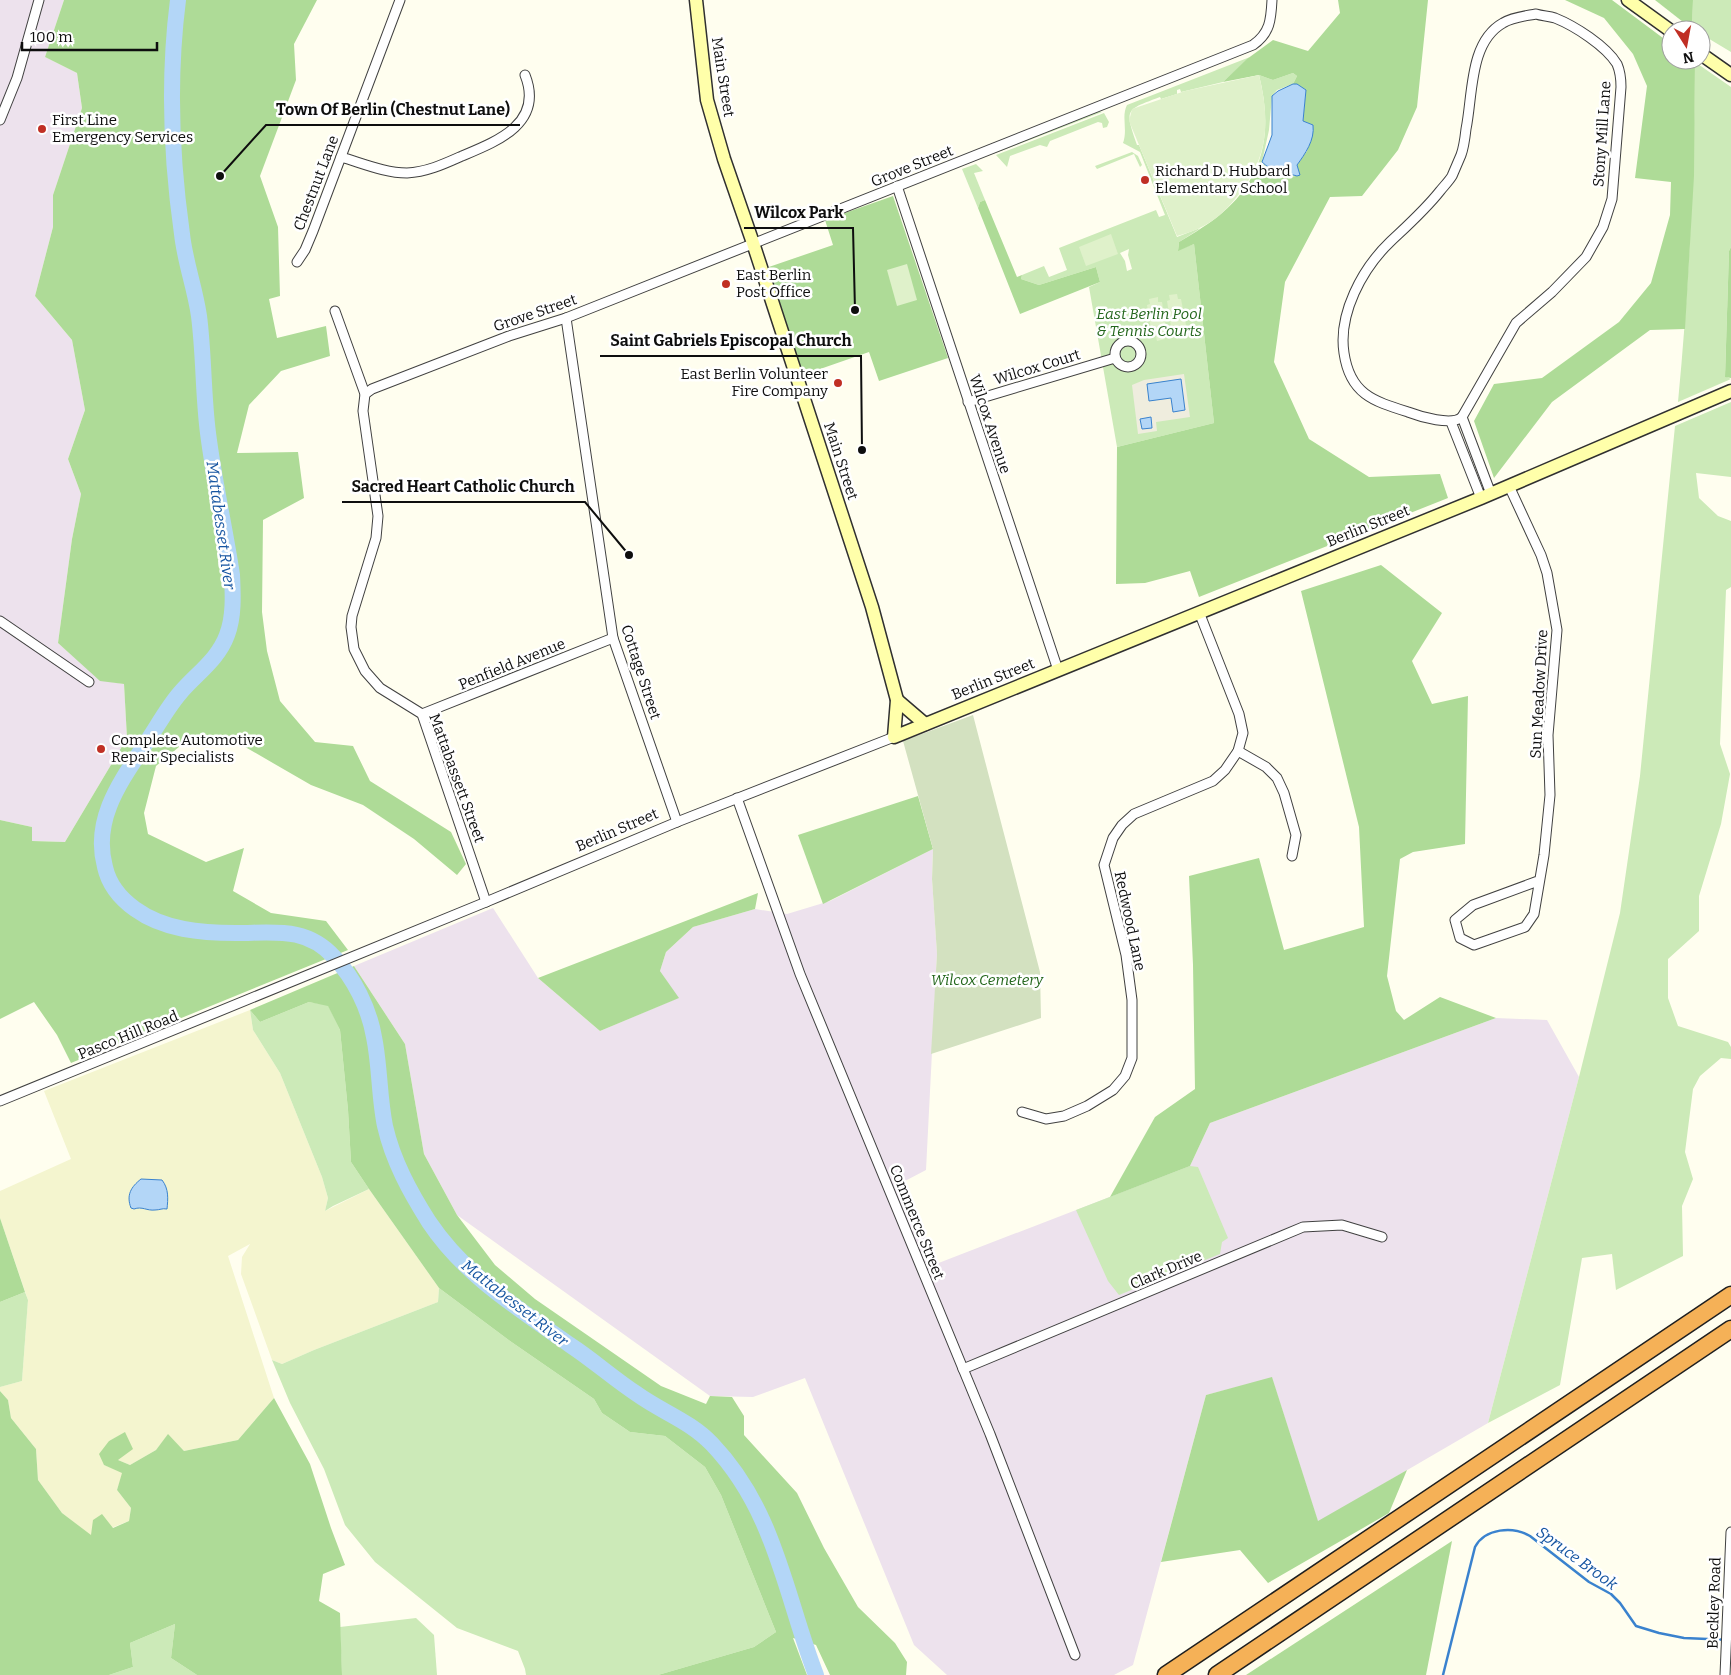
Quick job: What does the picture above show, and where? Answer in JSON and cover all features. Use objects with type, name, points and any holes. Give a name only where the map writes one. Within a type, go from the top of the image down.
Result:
[{"type":"highway","points":[[1166,1675],[1731,1295]]},
{"type":"highway","points":[[1217,1675],[1731,1329]]},
{"type":"street","points":[[0,120],[17,78],[39,0]]},
{"type":"street","name":"Chestnut Lane","points":[[296,262],[305,250],[313,231],[400,0]]},
{"type":"street","name":"Main Street","points":[[696,0],[707,100],[724,159],[872,607],[897,700],[894,737]]},
{"type":"street","name":"Grove Street","points":[[365,394],[372,389],[509,336],[566,318],[1253,45],[1260,40],[1271,22],[1272,0]]},
{"type":"street","points":[[1628,0],[1661,25]]},
{"type":"street","name":"Stony Mill Lane","points":[[1452,422],[1415,414],[1377,402],[1357,386],[1346,369],[1342,341],[1348,309],[1366,272],[1388,244],[1424,211],[1451,177],[1462,152],[1471,106],[1473,76],[1479,52],[1491,33],[1503,23],[1518,17],[1536,14],[1555,18],[1582,33],[1605,49],[1617,65],[1621,87],[1612,199],[1603,227],[1586,257],[1552,292],[1516,323],[1462,417]]},
{"type":"street","points":[[1711,61],[1731,76]]},
{"type":"street","points":[[340,157],[392,171],[406,173],[422,172],[491,144],[503,138],[514,129],[529,104],[530,94],[525,75]]},
{"type":"street","name":"Wilcox Avenue","points":[[897,186],[1058,670]]},
{"type":"street","name":"Mattabassett Street","points":[[335,311],[365,394],[363,411],[378,516],[376,538],[369,565],[354,604],[352,639],[359,660],[372,680],[380,688],[422,714],[486,902]]},
{"type":"street","name":"Cottage Street","points":[[566,318],[613,638],[677,822]]},
{"type":"street","name":"Wilcox Court","points":[[968,402],[1115,358]]},
{"type":"street","name":"Berlin Street","points":[[266,993],[677,822],[894,737],[1486,496],[1731,391]]},
{"type":"street","points":[[1462,417],[1486,496],[1452,422],[1458,421],[1462,417]]},
{"type":"street","name":"Sun Meadow Drive","points":[[1509,486],[1541,555],[1547,573],[1557,630],[1548,735],[1550,795],[1544,855],[1538,881],[1534,914],[1525,926],[1474,945],[1460,938],[1455,920],[1473,905],[1538,881]]},
{"type":"street","name":"Redwood Lane","points":[[1022,1112],[1046,1119],[1064,1116],[1087,1106],[1113,1090],[1125,1076],[1132,1058],[1132,1000],[1126,955],[1104,865],[1108,851],[1113,838],[1122,825],[1134,814],[1213,781],[1225,770],[1238,751],[1243,733],[1239,714],[1199,612]]},
{"type":"street","points":[[0,621],[89,682]]},
{"type":"street","name":"Penfield Avenue","points":[[422,714],[613,638]]},
{"type":"street","points":[[897,700],[925,724]]},
{"type":"street","points":[[1238,751],[1266,768],[1278,778],[1296,835],[1292,856]]},
{"type":"street","name":"Commerce Street","points":[[738,798],[800,974],[1014,1492],[1075,1655]]},
{"type":"street","name":"Pasco Hill Road","points":[[0,1101],[266,993]]},
{"type":"street","name":"Clark Drive","points":[[963,1369],[1303,1227],[1342,1225],[1382,1237]]},
{"type":"street","name":"Beckley Road","points":[[1725,1675],[1731,1532]]},
{"type":"shaded area","points":[[0,0],[64,0],[45,57],[77,73],[82,108],[53,195],[53,227],[35,296],[72,340],[85,410],[68,459],[81,494],[72,539],[58,643],[100,680],[124,684],[127,738],[65,842],[32,841],[32,827],[0,820]]},
{"type":"shaded area","points":[[1184,374],[1190,417],[1156,422],[1157,431],[1138,434],[1132,385],[1144,380]],"holes":[[[1181,379],[1171,398],[1149,401],[1147,384]]]},
{"type":"shaded area","points":[[933,849],[932,879],[937,954],[926,1170],[905,1181],[936,1264],[1190,1166],[1210,1123],[1496,1018],[1547,1020],[1579,1077],[1488,1423],[1318,1522],[1272,1378],[1206,1395],[1133,1665],[1114,1675],[947,1675],[914,1645],[805,1378],[753,1397],[710,1396],[457,1215],[424,1154],[405,1044],[354,966],[493,908],[538,978],[600,1031],[678,998],[660,971],[666,952],[693,927],[755,909],[787,914],[830,901]]},
{"type":"green space","points":[[64,0],[317,0],[294,44],[296,80],[260,176],[278,227],[280,296],[269,299],[277,338],[326,326],[330,356],[281,371],[249,405],[237,453],[298,452],[304,498],[263,520],[262,612],[267,651],[280,701],[315,742],[353,746],[370,781],[451,832],[466,864],[457,875],[414,839],[363,805],[311,785],[233,740],[191,737],[156,766],[144,813],[148,834],[206,862],[244,848],[233,891],[271,913],[326,921],[348,950],[71,1063],[57,1035],[34,1002],[0,1019],[0,820],[32,827],[32,841],[65,842],[127,738],[124,684],[100,681],[58,643],[72,539],[81,494],[68,459],[85,410],[72,340],[35,296],[53,227],[53,195],[82,108],[77,73],[45,57]]},
{"type":"green space","points":[[1338,0],[1428,0],[1417,107],[1398,150],[1362,196],[1330,197],[1285,282],[1274,362],[1309,439],[1369,477],[1440,474],[1448,498],[1199,597],[1190,571],[1145,583],[1116,584],[1117,447],[1214,423],[1194,244],[1178,251],[1179,242],[1202,228],[1232,204],[1255,171],[1277,177],[1299,175],[1297,165],[1307,151],[1313,125],[1303,121],[1306,90],[1297,84],[1293,84],[1297,76],[1293,73],[1273,80],[1259,75],[1223,82],[1247,59],[1273,40],[1308,51],[1340,13]]},
{"type":"green space","points":[[1565,0],[1612,0],[1661,37],[1661,70],[1695,70],[1694,176],[1685,329],[1650,330],[1552,402],[1494,478],[1474,421],[1494,384],[1542,378],[1619,322],[1651,283],[1670,215],[1671,182],[1635,178],[1647,86],[1633,54],[1604,18]]},
{"type":"green space","points":[[1655,0],[1693,0],[1692,20],[1681,20]]},
{"type":"green space","points":[[1693,0],[1731,0],[1731,52],[1711,40],[1711,20],[1692,20]]},
{"type":"green space","name":"East Berlin Pool & Tennis Courts","points":[[1250,57],[1223,82],[1181,92],[1180,89],[1177,90],[1177,94],[1149,101],[1134,108],[1131,112],[1130,124],[1137,145],[1139,145],[1177,237],[1200,228],[1179,242],[1178,250],[1194,244],[1214,423],[1117,447],[1089,287],[1100,282],[1096,267],[1039,285],[1021,279],[1022,275],[1044,266],[1049,277],[1067,270],[1059,248],[1156,210],[1159,217],[1165,215],[1140,152],[1123,143],[1127,105]],"holes":[[[1129,249],[1128,255],[1132,269],[1127,271],[1125,261],[1120,253]]]},
{"type":"green space","points":[[1695,70],[1707,70],[1731,87],[1731,247],[1729,251],[1725,376],[1731,379],[1678,402],[1690,232]]},
{"type":"green space","points":[[1293,73],[1297,76],[1293,84],[1277,90],[1272,96],[1269,130],[1262,162],[1272,171],[1297,176],[1261,175],[1255,171],[1260,159],[1265,135],[1264,99],[1259,75],[1273,80]]},
{"type":"green space","points":[[1259,75],[1265,108],[1264,138],[1256,166],[1249,180],[1226,210],[1219,216],[1205,226],[1177,236],[1129,121],[1132,109],[1185,91]]},
{"type":"green space","points":[[1097,111],[1102,112],[993,154],[995,151]]},
{"type":"green space","points":[[1104,113],[1109,122],[1107,127],[1103,128],[1102,123],[1098,122],[1050,141],[1047,147],[1040,145],[1010,156],[1007,167],[996,155]]},
{"type":"green space","points":[[1132,152],[1138,156],[1142,165],[1140,167],[1134,154],[1097,169],[1095,166]]},
{"type":"green space","points":[[976,164],[983,171],[974,173],[985,200],[980,202],[978,208],[962,169]]},
{"type":"green space","points":[[893,196],[948,358],[879,381],[869,352],[800,376],[763,269],[833,245],[825,220]]},
{"type":"green space","points":[[985,200],[1017,277],[1022,275],[1021,279],[1039,285],[1096,267],[1100,282],[1020,314],[978,208],[980,202]]},
{"type":"green space","points":[[1111,234],[1118,254],[1086,266],[1079,247]]},
{"type":"green space","points":[[1731,247],[1731,378],[1725,377],[1729,251]]},
{"type":"green space","points":[[907,264],[917,300],[897,306],[887,270]]},
{"type":"green space","points":[[1177,294],[1178,299],[1181,299],[1187,330],[1184,331],[1185,336],[1176,337],[1176,332],[1172,333],[1167,301],[1170,300],[1169,295]]},
{"type":"green space","points":[[1158,297],[1158,302],[1162,302],[1167,334],[1164,334],[1165,339],[1157,341],[1156,336],[1152,336],[1147,305],[1150,304],[1149,299]]},
{"type":"green space","points":[[1731,402],[1731,477],[1696,473],[1699,498],[1718,516],[1731,521],[1731,587],[1726,590],[1720,744],[1730,774],[1721,824],[1699,896],[1699,931],[1668,959],[1668,998],[1678,1026],[1728,1042],[1731,1047],[1731,1059],[1721,1058],[1700,1076],[1693,1089],[1685,1152],[1693,1179],[1682,1206],[1683,1256],[1616,1290],[1612,1254],[1582,1258],[1560,1385],[1488,1423],[1620,913],[1640,776],[1675,426]]},
{"type":"green space","points":[[1381,565],[1442,613],[1412,661],[1432,704],[1468,696],[1465,844],[1413,852],[1400,859],[1387,976],[1396,1011],[1404,1020],[1440,997],[1496,1018],[1210,1123],[1190,1166],[1110,1197],[1155,1117],[1195,1089],[1189,876],[1259,858],[1284,950],[1364,927],[1359,827],[1301,591]]},
{"type":"green space","name":"Wilcox Cemetery","points":[[973,715],[1040,972],[1041,1018],[931,1054],[937,954],[932,879],[933,849],[903,741]]},
{"type":"green space","points":[[918,796],[933,849],[823,904],[798,835]]},
{"type":"green space","points":[[758,893],[755,909],[693,927],[666,952],[660,971],[679,998],[600,1031],[538,978]]},
{"type":"green space","points":[[354,966],[405,1044],[424,1154],[457,1215],[495,1265],[535,1299],[661,1386],[706,1404],[710,1396],[732,1397],[744,1416],[744,1435],[797,1493],[824,1548],[858,1607],[895,1643],[907,1662],[906,1675],[830,1675],[816,1645],[793,1638],[807,1675],[658,1675],[754,1647],[776,1632],[721,1495],[705,1467],[665,1436],[630,1432],[602,1413],[594,1399],[510,1341],[439,1288],[369,1189],[351,1162],[340,1030],[328,1006],[309,1002],[260,1022],[250,1010]]},
{"type":"green space","points":[[309,1002],[328,1005],[340,1030],[351,1162],[369,1189],[325,1211],[328,1198],[322,1177],[280,1073],[253,1030],[250,1010],[260,1022]]},
{"type":"green space","points":[[250,1010],[253,1030],[280,1073],[322,1177],[328,1198],[325,1211],[369,1189],[439,1288],[438,1302],[282,1364],[272,1360],[241,1274],[242,1257],[250,1244],[228,1256],[274,1398],[238,1440],[184,1451],[168,1435],[156,1450],[130,1465],[118,1460],[125,1433],[109,1441],[104,1465],[123,1472],[117,1490],[131,1508],[129,1521],[91,1536],[62,1513],[38,1480],[36,1449],[11,1418],[8,1400],[0,1391],[0,1387],[22,1381],[28,1300],[0,1218],[0,1191],[71,1159],[44,1091]]},
{"type":"green space","points":[[1190,1166],[1198,1167],[1228,1238],[1222,1242],[1220,1254],[1119,1295],[1108,1281],[1076,1210]]},
{"type":"green space","points":[[0,1218],[25,1292],[0,1302]]},
{"type":"green space","points":[[439,1288],[510,1341],[594,1399],[602,1413],[630,1432],[665,1436],[705,1467],[721,1495],[776,1632],[754,1647],[658,1675],[526,1675],[518,1651],[457,1628],[375,1562],[345,1525],[324,1469],[290,1403],[272,1360],[282,1364],[438,1302]]},
{"type":"green space","points":[[25,1292],[28,1300],[22,1381],[0,1387],[0,1302]]},
{"type":"green space","points":[[1272,1377],[1318,1521],[1407,1470],[1389,1513],[1268,1583],[1240,1550],[1161,1562],[1206,1395]]},
{"type":"green space","points":[[0,1391],[8,1400],[11,1418],[36,1449],[38,1480],[62,1513],[91,1535],[93,1520],[102,1514],[113,1528],[129,1521],[131,1508],[117,1490],[122,1473],[104,1465],[99,1454],[109,1441],[125,1432],[133,1449],[118,1460],[130,1465],[156,1450],[168,1434],[184,1451],[238,1440],[274,1398],[310,1464],[345,1565],[323,1574],[319,1601],[340,1613],[342,1675],[197,1675],[171,1658],[175,1624],[130,1643],[133,1667],[109,1675],[0,1675]]},
{"type":"green space","points":[[1452,1541],[1426,1675],[1246,1675]]},
{"type":"green space","points":[[416,1618],[434,1635],[437,1675],[342,1675],[340,1627]]},
{"type":"green space","points":[[175,1624],[171,1658],[197,1675],[109,1675],[133,1667],[130,1643]]},
{"type":"water","points":[[1293,84],[1297,84],[1306,90],[1303,121],[1313,125],[1311,141],[1297,165],[1300,175],[1297,176],[1274,170],[1262,162],[1272,135],[1272,96]]},
{"type":"water","points":[[1181,379],[1185,410],[1173,412],[1171,398],[1149,401],[1147,384]]},
{"type":"water","points":[[1151,417],[1152,428],[1142,429],[1140,419]]},
{"type":"water","points":[[141,1179],[162,1180],[167,1190],[167,1209],[131,1208],[130,1192]]},
{"type":"waterway","name":"Mattabesset River","points":[[178,0],[172,88],[175,175],[183,244],[199,316],[208,433],[232,575],[232,613],[227,635],[218,652],[171,705],[127,772],[111,801],[102,833],[102,849],[107,874],[116,891],[125,901],[158,922],[196,931],[288,933],[312,940],[334,957],[348,974],[360,994],[372,1026],[383,1115],[388,1139],[403,1176],[429,1222],[459,1259],[493,1290],[628,1388],[695,1429],[712,1444],[733,1470],[750,1497],[764,1525],[776,1554],[816,1675]]},
{"type":"waterway","name":"Spruce Brook","points":[[1443,1675],[1475,1547],[1485,1536],[1508,1530],[1530,1536],[1589,1582],[1611,1594],[1620,1603],[1636,1626],[1684,1638],[1731,1640]]},
{"type":"place","name":"First Line Emergency Services","points":[[42,129]]},
{"type":"place","name":"Town Of Berlin (Chestnut Lane)","points":[[220,176]]},
{"type":"place","name":"Richard D. Hubbard Elementary School","points":[[1145,180]]},
{"type":"place","name":"East Berlin Post Office","points":[[726,284]]},
{"type":"place","name":"Wilcox Park","points":[[855,310]]},
{"type":"place","name":"East Berlin Volunteer Fire Company","points":[[838,383]]},
{"type":"place","name":"Saint Gabriels Episcopal Church","points":[[862,450]]},
{"type":"place","name":"Sacred Heart Catholic Church","points":[[629,555]]},
{"type":"place","name":"Complete Automotive Repair Specialists","points":[[101,749]]}]
